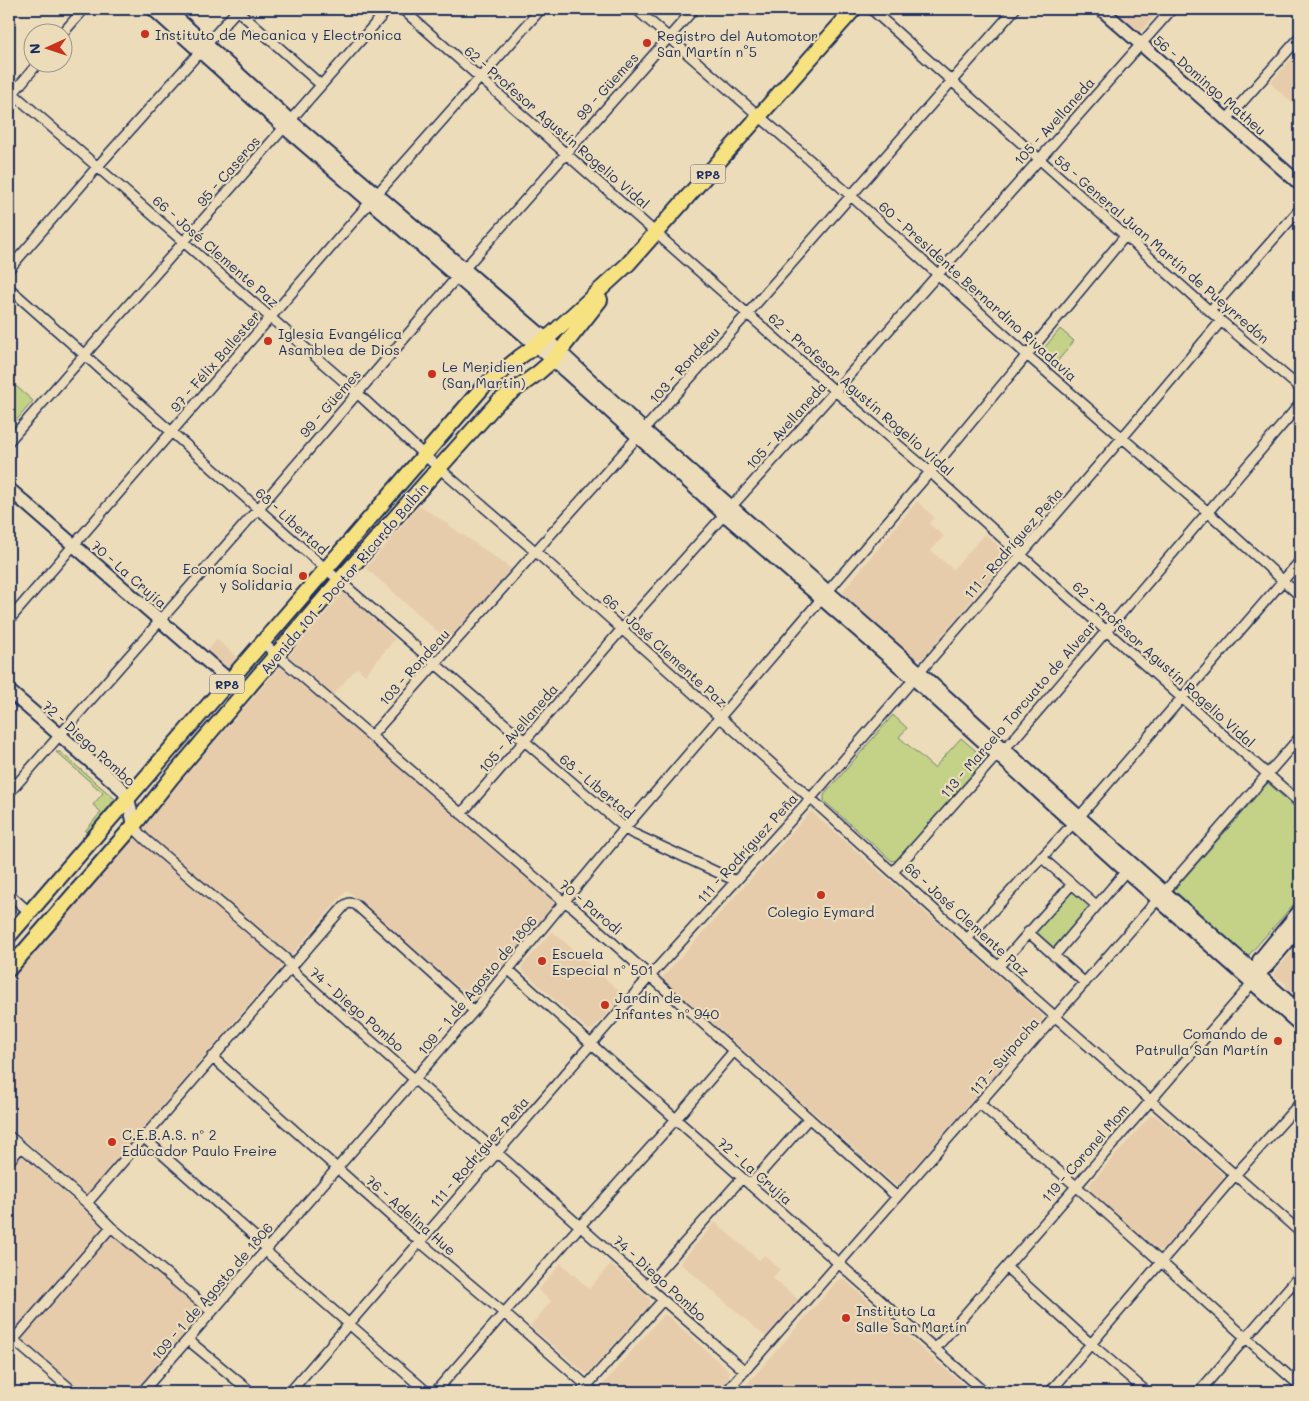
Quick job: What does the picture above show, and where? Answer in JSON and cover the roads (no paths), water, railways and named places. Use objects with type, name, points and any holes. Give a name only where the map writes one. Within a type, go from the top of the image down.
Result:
[{"type":"main road","points":[[153,9],[203,47]]},
{"type":"main road","points":[[167,9],[203,47],[287,124],[556,356],[728,511],[916,675],[1161,896],[1255,978],[1300,1012]]},
{"type":"main road","name":"Avenida 101 - Doctor Ricardo Balbín","points":[[9,969],[134,825],[172,777],[339,580],[494,405],[538,373],[556,356],[628,264],[854,9]]},
{"type":"main road","name":"56 - Domingo Matheu","points":[[1101,9],[1300,184]]},
{"type":"main road","name":"Avenida 101 - Doctor Ricardo Balbín","points":[[9,936],[488,382],[541,343],[628,264]]},
{"type":"main road","name":"70 - La Crujía","points":[[9,489],[230,681]]},
{"type":"main road","name":"72 - Diego Pombo","points":[[9,691],[121,788],[128,798],[134,825]]},
{"type":"main road","points":[[1076,820],[1126,871],[1161,896]]},
{"type":"main road","name":"119 - Coronel Mom","points":[[1255,978],[1259,960],[1300,910]]},
{"type":"main road","name":"119 - Coronel Mom","points":[[1255,978],[1300,927]]},
{"type":"main road","points":[[1255,978],[1300,1025]]},
{"type":"street","points":[[72,23],[84,9]]},
{"type":"street","name":"95 - Caseros","points":[[9,441],[388,9]]},
{"type":"street","name":"62 - Profesor Agustín Rogelio Vidal","points":[[402,9],[835,391],[930,472],[1300,803]]},
{"type":"street","name":"97 - Félix Ballester","points":[[9,620],[374,198],[541,9]]},
{"type":"street","name":"60 - Presidente Bernardino Rivadavia","points":[[636,9],[850,195],[1027,355],[1300,596]]},
{"type":"street","name":"99 - Güemes","points":[[9,793],[258,508],[356,392],[694,9]]},
{"type":"street","name":"58 - General Juan Martín de Pueyrredón","points":[[872,9],[1221,321],[1300,388]]},
{"type":"street","name":"103 - Rondeau","points":[[371,736],[748,313],[1015,9]]},
{"type":"street","name":"105 - Avellaneda","points":[[461,814],[621,630],[1172,9]]},
{"type":"street","points":[[9,269],[237,10],[321,85]]},
{"type":"street","points":[[1226,119],[1300,37]]},
{"type":"street","points":[[10,94],[30,72]]},
{"type":"street","name":"66 - José Clemente Paz","points":[[10,94],[98,166],[356,392],[438,468],[536,552],[967,939],[1300,1232]]},
{"type":"street","points":[[1210,311],[1300,209]]},
{"type":"street","name":"109 - 1 de Agosto de 1806","points":[[142,1392],[509,970],[625,828],[930,472],[1126,235]]},
{"type":"street","name":"68 - Libertad","points":[[9,288],[326,569],[625,828],[736,881]]},
{"type":"street","name":"111 - Rodríguez Peña","points":[[290,1392],[650,976],[810,799],[1221,321]]},
{"type":"street","name":"113 - Marcelo Torcuato de Alvear","points":[[893,872],[1000,751],[1014,739],[1300,404]]},
{"type":"street","points":[[967,939],[1076,820],[1300,562]]},
{"type":"street","name":"70 - Parodi","points":[[262,642],[461,814],[574,908],[897,1196]]},
{"type":"street","name":"117 - Suipacha","points":[[726,1392],[1300,737]]},
{"type":"street","name":"74 - Diego Pombo","points":[[134,825],[146,840],[285,958],[296,974],[745,1371]]},
{"type":"street","points":[[1041,857],[1096,905]]},
{"type":"street","points":[[1054,956],[1126,871]]},
{"type":"street","points":[[999,966],[1072,884]]},
{"type":"street","points":[[9,894],[29,912]]},
{"type":"street","points":[[87,1203],[212,1057],[345,905],[349,903],[355,904],[474,1011]]},
{"type":"street","points":[[1028,932],[1085,983]]},
{"type":"street","name":"72 - La Crujía","points":[[509,970],[984,1392]]},
{"type":"street","name":"119 - Coronel Mom","points":[[935,1349],[1152,1100],[1255,978]]},
{"type":"street","points":[[435,1392],[734,1051]]},
{"type":"street","name":"76 - Adelina Hue","points":[[212,1057],[420,1242],[504,1312],[587,1390]]},
{"type":"street","points":[[1050,1392],[1236,1174],[1300,1103]]},
{"type":"street","points":[[980,1104],[1076,1186],[1300,1386]]},
{"type":"street","points":[[750,1185],[809,1118]]},
{"type":"street","points":[[9,1136],[87,1203],[111,1227],[212,1312]]},
{"type":"street","points":[[144,1138],[262,1243],[270,1255],[427,1392]]},
{"type":"street","points":[[9,1161],[21,1147]]},
{"type":"street","points":[[647,1285],[742,1178]]},
{"type":"street","points":[[74,1392],[10,1340],[111,1227]]},
{"type":"street","points":[[1006,1267],[1147,1392]]},
{"type":"street","points":[[1199,1392],[1300,1275]]},
{"type":"street","points":[[587,1390],[663,1300]]},
{"type":"street","points":[[188,1340],[251,1392]]},
{"type":"place","name":"Instituto de Mecanica y Electronica","points":[[145,34]]},
{"type":"place","name":"Registro del Automotor San Martín n°5","points":[[647,43]]},
{"type":"place","name":"Iglesia Evangélica Asamblea de Dios","points":[[268,341]]},
{"type":"place","name":"Le Meridien (San Martin)","points":[[432,374]]},
{"type":"place","name":"Economía Social y Solidaria","points":[[303,576]]},
{"type":"place","name":"Colegio Eymard","points":[[821,895]]},
{"type":"place","name":"Escuela Especial nº 501","points":[[542,961]]},
{"type":"place","name":"Jardín de Infantes nº 940","points":[[605,1005]]},
{"type":"place","name":"Comando de Patrulla San Martín","points":[[1278,1041]]},
{"type":"place","name":"C.E.B.A.S. nº 2 Educador Paulo Freire","points":[[112,1142]]},
{"type":"place","name":"Instituto La Salle San Martín","points":[[846,1318]]}]
